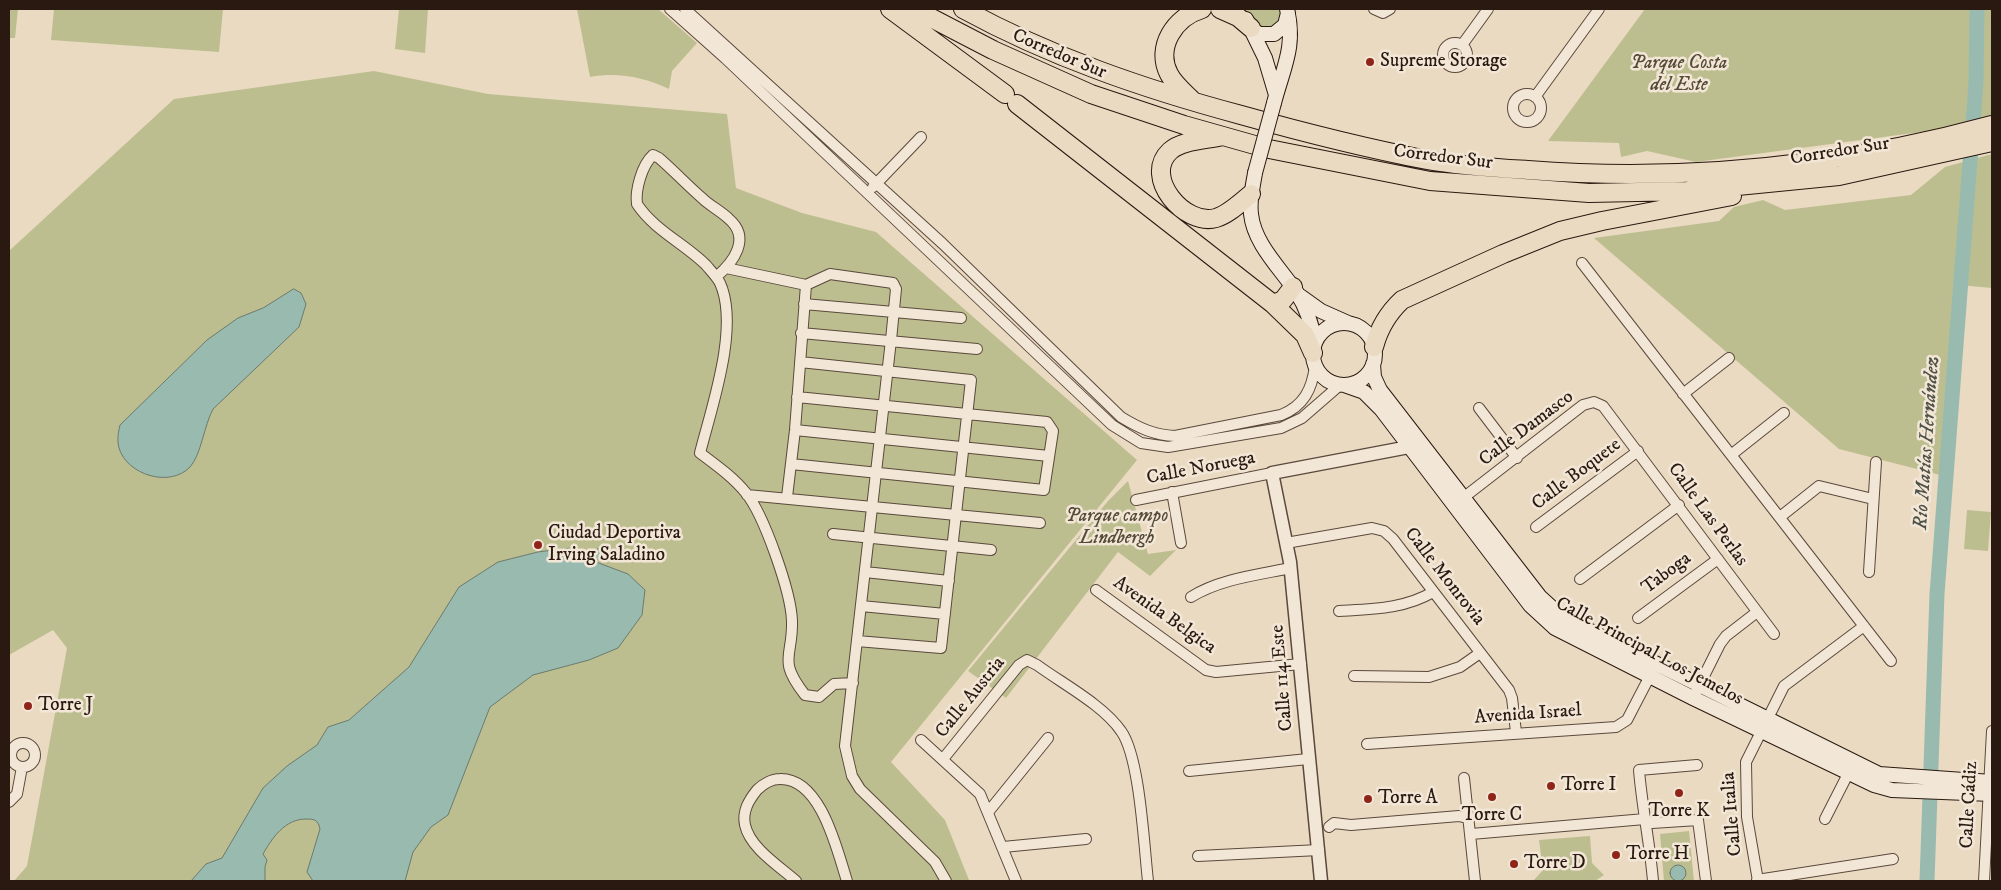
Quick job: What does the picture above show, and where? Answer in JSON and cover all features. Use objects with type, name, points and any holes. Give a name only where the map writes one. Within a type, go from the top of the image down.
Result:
[{"type":"highway","points":[[890,9],[1011,99],[1273,304],[1305,335],[1314,354]]},
{"type":"highway","name":"Corredor Sur","points":[[914,9],[993,50],[1091,94],[1224,136],[1279,150],[1430,181],[1589,193],[1687,191],[1786,182],[1839,176],[1942,146],[1992,125]]},
{"type":"highway","name":"Corredor Sur","points":[[963,9],[1002,30],[1102,73],[1272,124],[1429,160],[1591,175],[1668,174],[1745,170],[1942,146],[1992,142]]},
{"type":"highway","points":[[1195,102],[1170,77],[1164,51],[1168,38],[1175,26],[1185,17],[1202,9]]},
{"type":"highway","points":[[1220,9],[1231,13],[1251,28]]},
{"type":"highway","points":[[1224,136],[1182,145],[1170,152],[1164,161],[1163,184],[1172,200],[1196,217],[1216,218],[1251,194]]},
{"type":"highway","points":[[1373,356],[1382,324],[1390,311],[1402,300],[1536,240],[1581,225],[1715,200],[1786,182]]},
{"type":"highway","points":[[1273,304],[1283,300],[1295,290]]},
{"type":"main road","points":[[1240,9],[1265,58],[1275,99]]},
{"type":"main road","points":[[1251,28],[1264,35],[1278,32],[1287,20],[1287,10]]},
{"type":"main road","points":[[1287,10],[1290,27],[1289,53],[1255,173],[1251,194],[1251,216],[1262,245],[1295,290],[1309,317],[1314,354],[1328,380],[1342,385],[1362,379],[1373,356],[1367,334],[1362,329],[1321,311],[1295,290]]},
{"type":"main road","points":[[1314,354],[1319,336],[1331,325],[1348,323]]},
{"type":"main road","name":"Calle Principal Los Jemelos","points":[[1373,356],[1376,383],[1403,420],[1430,464],[1446,495],[1541,618],[1554,628],[1653,671],[1852,768],[1879,774],[1890,783],[1991,788]]},
{"type":"main road","name":"Calle Principal Los Jemelos","points":[[1342,385],[1357,388],[1370,398],[1409,447],[1430,464],[1463,498],[1550,608],[1653,671]]},
{"type":"main road","points":[[1446,495],[1463,498],[1462,516]]},
{"type":"street","points":[[670,9],[940,260],[1112,425],[1141,442],[1176,447],[1281,428],[1302,418],[1342,385]]},
{"type":"street","points":[[685,9],[950,250],[1121,417],[1141,429],[1159,435],[1175,436],[1288,412],[1306,396],[1313,382],[1314,354]]},
{"type":"street","points":[[1374,9],[1383,13],[1390,9]]},
{"type":"street","points":[[1462,45],[1488,9]]},
{"type":"street","points":[[1535,97],[1599,9]]},
{"type":"street","points":[[868,193],[920,137]]},
{"type":"street","points":[[716,277],[726,268],[739,248],[738,230],[730,219],[702,198],[659,158],[653,155],[649,159],[640,182],[637,204],[671,237],[689,250],[716,277],[722,290],[726,321],[722,372],[700,453],[732,478],[747,495],[768,536],[786,585],[792,621],[787,661],[794,682],[805,695],[819,697],[834,684],[852,683]]},
{"type":"street","points":[[940,260],[950,250]]},
{"type":"street","points":[[1582,264],[1891,661]]},
{"type":"street","points":[[726,268],[806,285],[830,274],[889,281],[893,283],[896,289],[845,746],[852,776],[860,789],[935,862],[946,881]]},
{"type":"street","points":[[787,497],[795,430],[806,285]]},
{"type":"street","points":[[804,304],[962,318]]},
{"type":"street","points":[[801,333],[977,349]]},
{"type":"street","points":[[1683,394],[1729,358]]},
{"type":"street","points":[[800,362],[971,380],[954,547],[941,648],[857,641]]},
{"type":"street","points":[[791,464],[1044,490],[1053,430],[1047,422],[797,397]]},
{"type":"street","name":"Calle Damasco","points":[[1463,498],[1583,405],[1594,402],[1603,406],[1612,415]]},
{"type":"street","points":[[1479,408],[1517,458]]},
{"type":"street","points":[[1731,455],[1784,414]]},
{"type":"street","name":"Calle Las Perlas","points":[[1612,415],[1774,634]]},
{"type":"street","points":[[1272,473],[1412,446],[1413,439],[1403,420]]},
{"type":"street","points":[[795,430],[1049,456]]},
{"type":"street","name":"Calle Boquete","points":[[1536,527],[1638,451]]},
{"type":"street","points":[[1869,572],[1876,462]]},
{"type":"street","name":"Calle Noruega","points":[[1136,500],[1272,473]]},
{"type":"street","name":"Calle 114 Este","points":[[1272,473],[1291,568],[1308,760],[1323,827],[1319,850],[1321,881]]},
{"type":"street","points":[[1780,517],[1820,486],[1873,499]]},
{"type":"street","points":[[1172,492],[1181,543]]},
{"type":"street","points":[[747,495],[787,497],[1040,523]]},
{"type":"street","points":[[1580,579],[1678,505]]},
{"type":"street","name":"Calle Monrovia","points":[[1286,543],[1372,528],[1384,531],[1393,539],[1509,690],[1512,698],[1516,732]]},
{"type":"street","points":[[833,534],[991,550]]},
{"type":"street","name":"Taboga","points":[[1638,618],[1718,559]]},
{"type":"street","points":[[1191,597],[1204,589],[1224,582],[1291,568]]},
{"type":"street","points":[[865,572],[949,581]]},
{"type":"street","name":"Avenida Belgica","points":[[1096,590],[1206,670],[1216,672],[1301,664]]},
{"type":"street","points":[[1340,611],[1397,607],[1418,601],[1433,592]]},
{"type":"street","points":[[861,606],[945,614]]},
{"type":"street","points":[[1696,692],[1726,636],[1758,612]]},
{"type":"street","name":"Calle Italia","points":[[1757,881],[1744,774],[1746,762],[1763,724],[1780,693],[1790,680],[1864,626]]},
{"type":"street","points":[[1354,676],[1429,677],[1460,667],[1480,653]]},
{"type":"street","name":"Calle Austria","points":[[943,759],[1018,665],[1027,660],[1109,717],[1122,732],[1133,759],[1148,881]]},
{"type":"street","name":"Avenida Israel","points":[[1367,744],[1516,732],[1616,727],[1627,720],[1653,671]]},
{"type":"street","name":"Calle Cádiz","points":[[1984,881],[1991,788],[1992,730]]},
{"type":"street","points":[[989,811],[1048,738]]},
{"type":"street","points":[[921,740],[980,794],[989,811],[1016,881]]},
{"type":"street","points":[[18,743],[26,743],[33,748],[35,758],[32,763],[22,767],[18,766],[11,759],[10,748],[18,743]]},
{"type":"street","points":[[1189,771],[1308,760]]},
{"type":"street","points":[[1653,881],[1639,770],[1697,765]]},
{"type":"street","points":[[9,802],[17,794],[22,767]]},
{"type":"street","points":[[1825,819],[1852,768]]},
{"type":"street","points":[[796,881],[753,842],[745,826],[744,811],[751,798],[760,787],[774,779],[788,778],[803,787],[819,803],[847,881]]},
{"type":"street","points":[[1464,778],[1475,881]]},
{"type":"street","points":[[1323,827],[1335,830],[1345,829],[1350,826],[1459,816],[1467,818]]},
{"type":"street","points":[[1471,834],[1645,819],[1652,823],[1698,820],[1706,881]]},
{"type":"street","points":[[1003,847],[1086,839]]},
{"type":"street","points":[[1198,856],[1319,850]]},
{"type":"street","points":[[1757,881],[1894,859]]},
{"type":"green space","points":[[9,9],[18,9],[15,38],[9,38]]},
{"type":"green space","points":[[54,9],[223,9],[219,52],[51,40]]},
{"type":"green space","points":[[399,9],[428,9],[425,53],[395,49]]},
{"type":"green space","points":[[577,9],[658,9],[697,43],[672,71],[669,89],[650,81],[620,75],[590,77]]},
{"type":"green space","points":[[1245,9],[1280,9],[1282,19],[1270,29],[1265,29],[1254,23]]},
{"type":"green space","name":"Parque Costa del Este","points":[[1645,9],[1992,9],[1992,116],[1936,130],[1696,162],[1647,151],[1621,157],[1619,143],[1548,141]]},
{"type":"green space","name":"Ciudad Deportiva Irving Saladino","points":[[374,71],[488,94],[727,114],[736,188],[802,213],[876,232],[1137,460],[891,762],[945,820],[969,880],[14,881],[27,866],[67,648],[53,630],[9,655],[9,251],[174,99]]},
{"type":"green space","points":[[1992,154],[1992,288],[1959,285],[1944,476],[1839,449],[1594,238],[1719,221],[1734,207],[1763,200],[1785,210],[1911,195],[1945,167]]},
{"type":"green space","name":"Parque campo Lindbergh","points":[[1128,481],[1148,554],[1176,550],[1150,576],[1118,552],[1006,698],[968,671],[1108,501]]},
{"type":"green space","points":[[1967,510],[1991,512],[1988,551],[1964,549]]},
{"type":"green space","points":[[1689,831],[1694,881],[1664,881],[1660,834]]},
{"type":"green space","points":[[1590,836],[1592,863],[1604,875],[1595,881],[1533,881],[1543,870],[1539,840]]},
{"type":"water","points":[[294,289],[301,293],[306,304],[299,327],[213,409],[197,455],[190,467],[172,477],[161,477],[150,476],[131,465],[119,448],[118,436],[120,425],[207,340],[238,318],[263,308]]},
{"type":"water","points":[[573,548],[588,553],[600,548],[604,551],[596,562],[628,574],[645,590],[642,615],[618,648],[589,660],[533,675],[490,707],[448,815],[431,827],[413,852],[405,881],[313,881],[307,872],[320,829],[316,821],[306,819],[292,822],[280,830],[263,854],[267,860],[265,881],[191,881],[206,864],[222,858],[263,788],[287,766],[317,745],[328,727],[349,720],[409,667],[459,587],[498,562],[538,552]]},
{"type":"water","points":[[1678,865],[1686,873],[1678,881],[1670,873]]},
{"type":"waterway","name":"Río Matías Hernández","points":[[1927,881],[1937,594],[1976,83],[1977,9]]},
{"type":"place","name":"Supreme Storage","points":[[1370,62]]},
{"type":"place","name":"Ciudad Deportiva Irving Saladino","points":[[538,545]]},
{"type":"place","name":"Torre J","points":[[28,706]]},
{"type":"place","name":"Torre I","points":[[1551,786]]},
{"type":"place","name":"Torre K","points":[[1679,793]]},
{"type":"place","name":"Torre C","points":[[1492,797]]},
{"type":"place","name":"Torre A","points":[[1368,799]]},
{"type":"place","name":"Torre H","points":[[1616,855]]},
{"type":"place","name":"Torre D","points":[[1514,864]]}]
